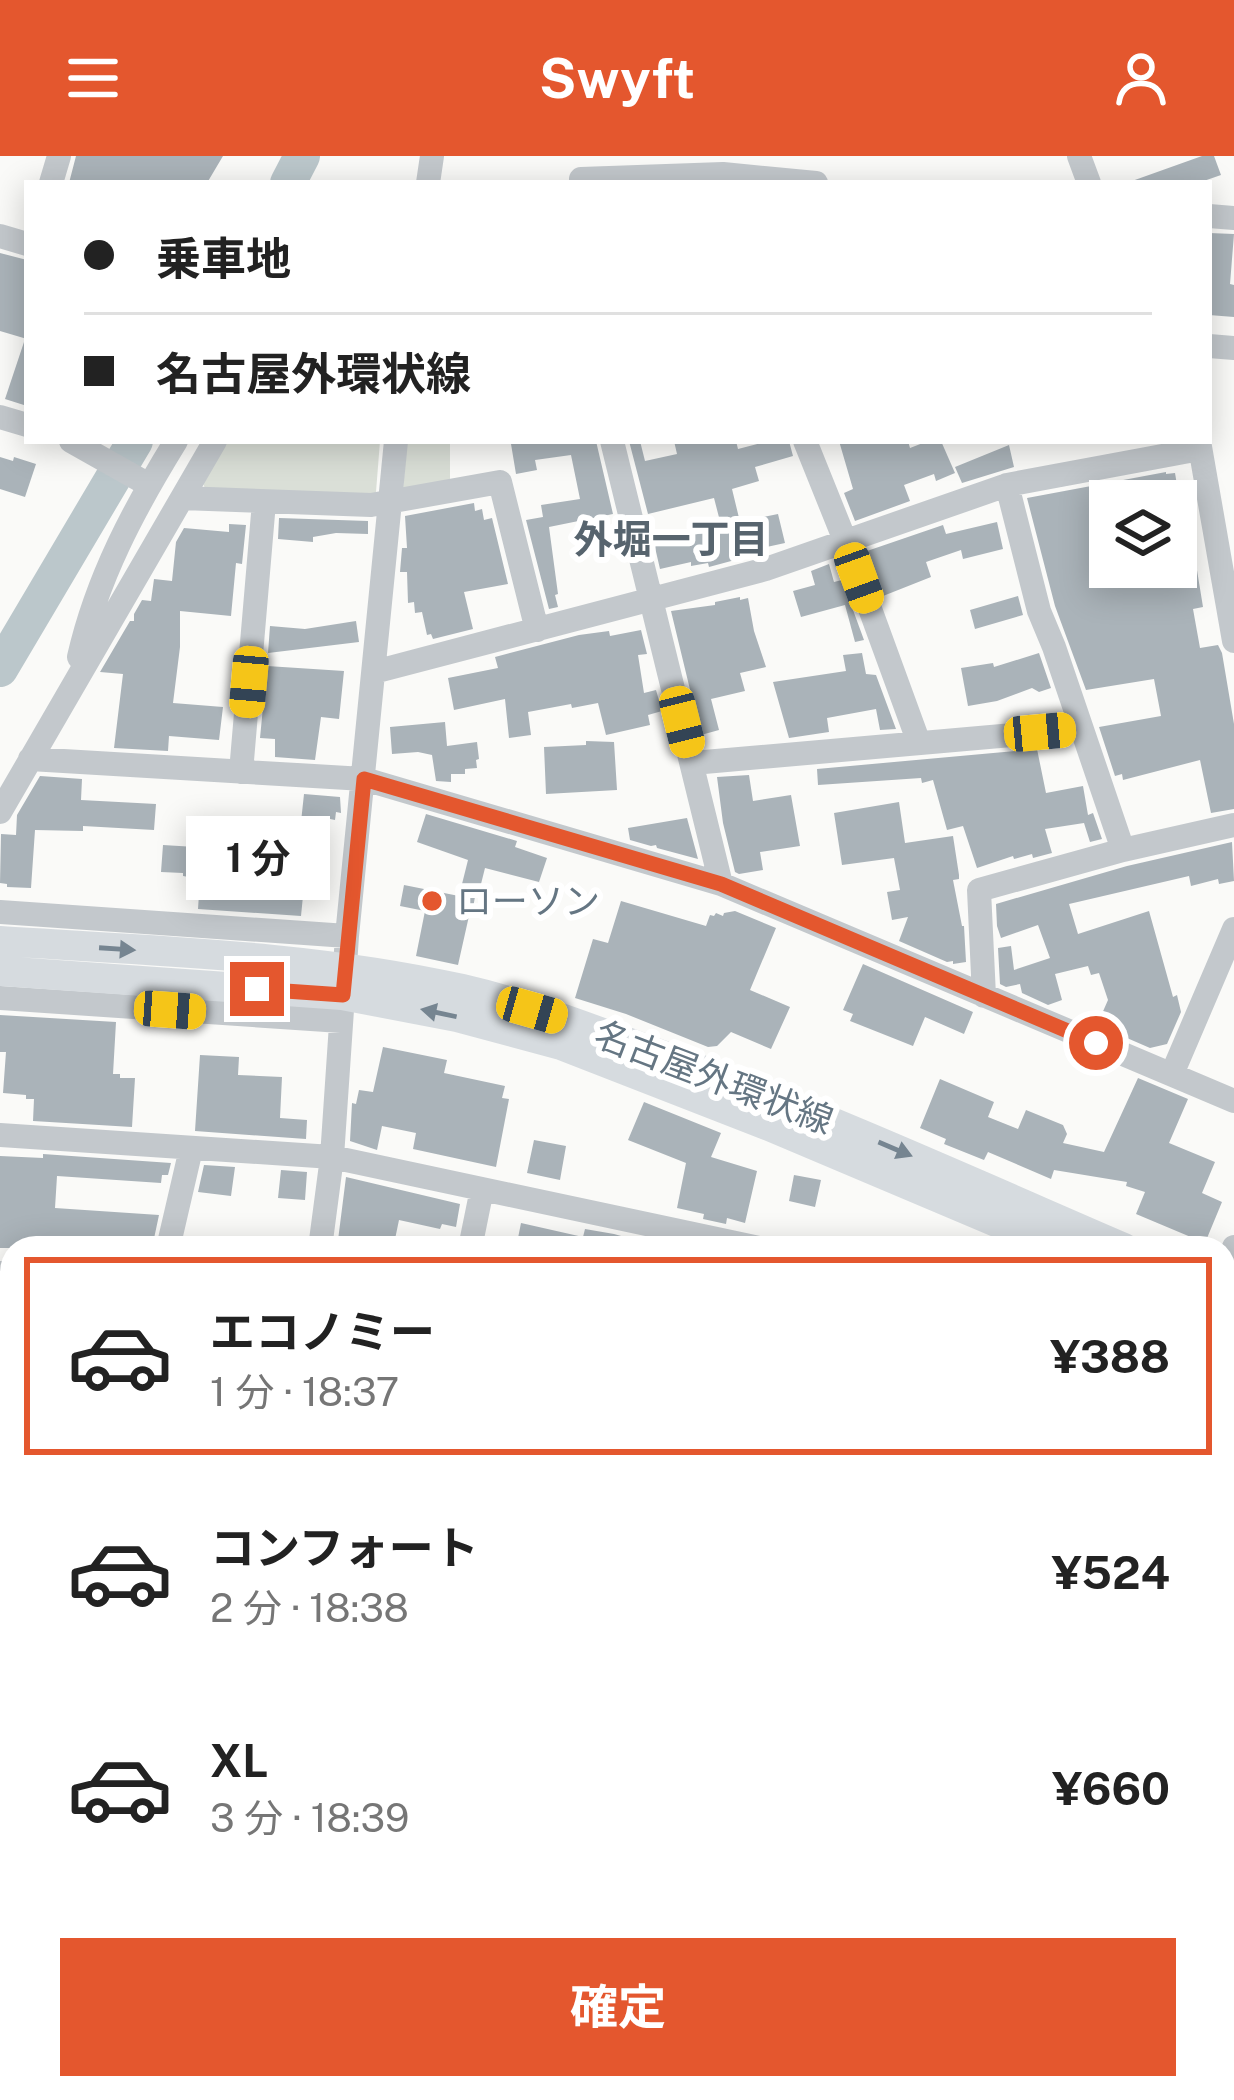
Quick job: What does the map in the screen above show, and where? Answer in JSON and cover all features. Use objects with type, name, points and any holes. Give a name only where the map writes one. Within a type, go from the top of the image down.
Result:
[{"type":"main road","name":"名古屋外環状線","points":[[0,941],[231,956],[344,980],[561,1045],[1030,1236]]},
{"type":"main road","name":"名古屋外環状線","points":[[0,971],[344,980],[465,990],[566,1019],[778,1099],[1096,1236]]},
{"type":"street","points":[[581,180],[725,165],[801,180]]},
{"type":"street","points":[[78,444],[149,484]]},
{"type":"street","points":[[73,682],[87,623],[112,554],[174,444]]},
{"type":"street","points":[[0,812],[213,444]]},
{"type":"street","points":[[322,1236],[396,444]]},
{"type":"street","points":[[613,444],[721,884]]},
{"type":"street","points":[[806,444],[919,743]]},
{"type":"street","points":[[374,671],[766,569],[1007,485],[1200,445],[1234,641]]},
{"type":"street","points":[[182,498],[371,505],[500,482],[536,630]]},
{"type":"street","points":[[1007,485],[1039,611],[1123,850]]},
{"type":"street","points":[[241,772],[264,502]]},
{"type":"street","points":[[693,763],[1080,729]]},
{"type":"street","points":[[31,759],[364,779],[721,884],[1234,1101]]},
{"type":"street","points":[[984,996],[979,890],[1234,825]]},
{"type":"street","points":[[0,912],[344,980]]},
{"type":"street","points":[[1172,1074],[1234,929]]},
{"type":"street","points":[[0,998],[344,980]]},
{"type":"street","points":[[0,1135],[332,1157],[482,1189],[659,1236]]},
{"type":"street","points":[[171,1236],[190,1148]]},
{"type":"street","points":[[472,1236],[482,1189]]},
{"type":"shaded area","points":[[224,444],[380,444],[372,495],[206,490],[202,482]]},
{"type":"shaded area","points":[[407,444],[450,444],[450,483],[403,489]]},
{"type":"building","points":[[76,156],[223,156],[209,180],[70,180]]},
{"type":"building","points":[[1202,156],[1214,156],[1221,175],[1207,180],[1135,180]]},
{"type":"building","points":[[1212,233],[1234,234],[1230,284],[1234,285],[1234,317],[1212,315]]},
{"type":"building","points":[[0,253],[24,259],[24,338],[0,331]]},
{"type":"building","points":[[24,342],[24,405],[5,399]]},
{"type":"building","points":[[511,444],[597,444],[613,514],[549,527],[558,607],[549,609],[526,520],[543,517],[541,505],[580,499],[571,455],[535,460],[537,470],[516,474]]},
{"type":"building","points":[[630,444],[641,444],[645,461],[677,454],[675,444],[737,444],[738,449],[790,444],[793,456],[755,467],[759,481],[732,489],[740,522],[778,514],[785,543],[709,567],[708,563],[691,566],[691,562],[660,569],[654,543],[722,529],[714,498],[648,514]]},
{"type":"building","points":[[840,444],[909,444],[910,448],[942,444],[955,473],[936,481],[934,474],[904,485],[910,501],[855,521],[844,493],[853,489]]},
{"type":"building","points":[[1009,445],[1014,467],[962,483],[955,467]]},
{"type":"building","points":[[0,457],[36,464],[25,497],[0,489]]},
{"type":"building","points":[[1166,472],[1175,473],[1176,480],[1123,480]]},
{"type":"building","points":[[1089,486],[1089,588],[1197,588],[1197,570],[1203,607],[1193,609],[1200,648],[1218,645],[1222,653],[1234,724],[1234,809],[1211,813],[1200,760],[1123,780],[1122,774],[1115,776],[1099,727],[1161,716],[1154,679],[1086,690],[1055,606],[1027,498]]},
{"type":"building","points":[[474,503],[475,511],[482,509],[484,520],[492,518],[508,584],[464,592],[473,629],[433,639],[427,635],[422,612],[415,613],[414,602],[408,603],[407,572],[400,572],[402,548],[407,548],[405,516]]},
{"type":"building","points":[[279,518],[368,521],[368,534],[336,533],[313,537],[313,542],[278,539]]},
{"type":"building","points":[[997,522],[1003,549],[963,559],[961,550],[926,562],[931,577],[883,596],[867,551],[943,525],[946,534]]},
{"type":"building","points":[[229,524],[246,525],[242,564],[236,563],[231,616],[180,611],[173,703],[223,707],[219,740],[169,736],[168,751],[114,748],[123,674],[100,672],[134,621],[142,600],[151,601],[154,579],[172,581],[176,542],[184,528],[229,532]]},
{"type":"building","points":[[829,564],[834,582],[842,580],[864,640],[855,642],[845,605],[801,617],[793,591],[815,585],[811,571]]},
{"type":"building","points":[[1018,596],[1023,615],[975,629],[970,610]]},
{"type":"building","points":[[748,598],[766,667],[740,673],[745,691],[711,699],[719,730],[701,735],[671,611]]},
{"type":"building","points":[[356,621],[359,642],[268,653],[270,626],[305,629]]},
{"type":"building","points":[[641,630],[647,654],[638,655],[644,693],[656,690],[662,711],[648,715],[650,725],[606,735],[598,703],[572,708],[571,704],[528,712],[531,735],[509,738],[505,699],[454,710],[448,678],[498,668],[495,657],[579,635]]},
{"type":"building","points":[[862,653],[866,674],[876,675],[896,729],[880,730],[876,709],[827,718],[829,732],[789,738],[773,682],[846,671],[843,655]]},
{"type":"building","points":[[1039,653],[1051,688],[1039,692],[1032,688],[968,706],[961,668],[993,663],[994,667]]},
{"type":"building","points":[[267,666],[344,671],[339,719],[321,717],[315,760],[275,757],[275,739],[260,738]]},
{"type":"building","points":[[445,722],[447,746],[477,742],[477,768],[451,774],[451,782],[436,781],[432,755],[392,754],[390,727]]},
{"type":"building","points":[[586,741],[614,742],[617,790],[546,794],[544,747],[586,745]]},
{"type":"building","points":[[1037,749],[1046,793],[1083,786],[1088,815],[1093,813],[1102,839],[1090,842],[1084,823],[1045,829],[1052,853],[1013,856],[977,868],[963,826],[947,830],[933,780],[818,785],[817,769]]},
{"type":"building","points":[[749,775],[753,801],[791,795],[800,846],[760,852],[763,870],[739,874],[723,823],[717,777]]},
{"type":"building","points":[[40,776],[82,779],[81,800],[156,804],[154,830],[83,826],[83,831],[35,830],[31,888],[7,887],[0,883],[1,834],[16,835],[17,815]]},
{"type":"building","points":[[304,794],[340,797],[341,813],[336,812],[329,824],[301,822]]},
{"type":"building","points":[[899,802],[905,843],[953,836],[959,879],[953,880],[964,926],[966,962],[953,964],[899,941],[908,917],[892,920],[887,892],[900,890],[894,858],[842,865],[834,813]]},
{"type":"building","points":[[426,814],[517,841],[515,847],[547,858],[539,882],[485,868],[458,965],[416,956],[425,911],[400,906],[404,885],[459,896],[468,860],[417,842]]},
{"type":"building","points":[[687,818],[698,859],[630,840],[628,828]]},
{"type":"building","points":[[1232,842],[1234,881],[1219,884],[1218,879],[1191,886],[1189,876],[1069,904],[1078,934],[1149,911],[1181,1012],[1167,1044],[1150,1048],[1097,1025],[1108,1000],[1099,973],[1091,975],[1088,966],[1055,974],[1062,1000],[1048,1005],[1022,993],[1020,984],[1000,984],[998,948],[1011,946],[1014,970],[1050,958],[1038,925],[1001,938],[996,904]]},
{"type":"building","points":[[163,845],[306,854],[304,875],[315,876],[313,896],[303,896],[301,916],[198,909],[200,879],[161,872]]},
{"type":"building","points":[[621,901],[706,926],[710,915],[735,911],[776,928],[750,990],[790,1007],[771,1049],[731,1032],[717,1046],[708,1047],[575,998],[593,939],[608,943]]},
{"type":"building","points":[[863,964],[973,1012],[964,1034],[925,1017],[913,1046],[850,1021],[853,1014],[843,1010]]},
{"type":"building","points":[[0,1015],[116,1022],[113,1074],[135,1078],[132,1127],[33,1121],[34,1099],[3,1093],[6,1052],[0,1052]]},
{"type":"building","points":[[383,1047],[447,1060],[444,1073],[505,1086],[502,1098],[509,1099],[496,1167],[413,1149],[416,1133],[382,1126],[377,1150],[350,1141],[352,1103],[356,1104],[359,1090],[373,1092]]},
{"type":"building","points":[[200,1055],[239,1057],[238,1075],[282,1077],[280,1118],[307,1120],[306,1139],[195,1131]]},
{"type":"building","points":[[1138,1078],[1188,1099],[1169,1143],[1215,1162],[1202,1193],[1222,1202],[1208,1236],[1188,1236],[1136,1214],[1145,1192],[1126,1186],[1127,1182],[1054,1170],[1051,1179],[988,1152],[984,1160],[920,1128],[940,1079],[994,1102],[988,1117],[1018,1129],[1026,1110],[1063,1125],[1067,1134],[1063,1143],[1104,1152]]},
{"type":"building","points":[[644,1102],[721,1133],[711,1157],[757,1171],[745,1223],[703,1219],[704,1214],[677,1208],[686,1163],[628,1140]]},
{"type":"building","points":[[534,1140],[566,1146],[560,1180],[527,1173]]},
{"type":"building","points":[[43,1154],[171,1163],[161,1183],[57,1176],[55,1208],[159,1215],[155,1236],[0,1236],[0,1156],[43,1158]]},
{"type":"building","points":[[204,1165],[235,1167],[231,1196],[198,1192]]},
{"type":"building","points":[[281,1170],[307,1172],[305,1200],[278,1198]]},
{"type":"building","points":[[794,1175],[821,1180],[815,1207],[789,1201]]},
{"type":"building","points":[[346,1177],[460,1204],[456,1227],[442,1224],[440,1229],[399,1220],[396,1236],[339,1236]]},
{"type":"building","points":[[521,1223],[579,1236],[518,1236]]},
{"type":"building","points":[[585,1229],[621,1236],[583,1236]]},
{"type":"waterway","points":[[290,180],[302,156]]},
{"type":"waterway","points":[[0,669],[133,444]]},
{"type":"place","name":"ローソン","points":[[432,901]]},
{"type":"district","name":"外堀一丁目","points":[[671,539]]},
{"type":"route","points":[[257,989],[343,995],[364,779],[721,884],[1096,1043]]}]
